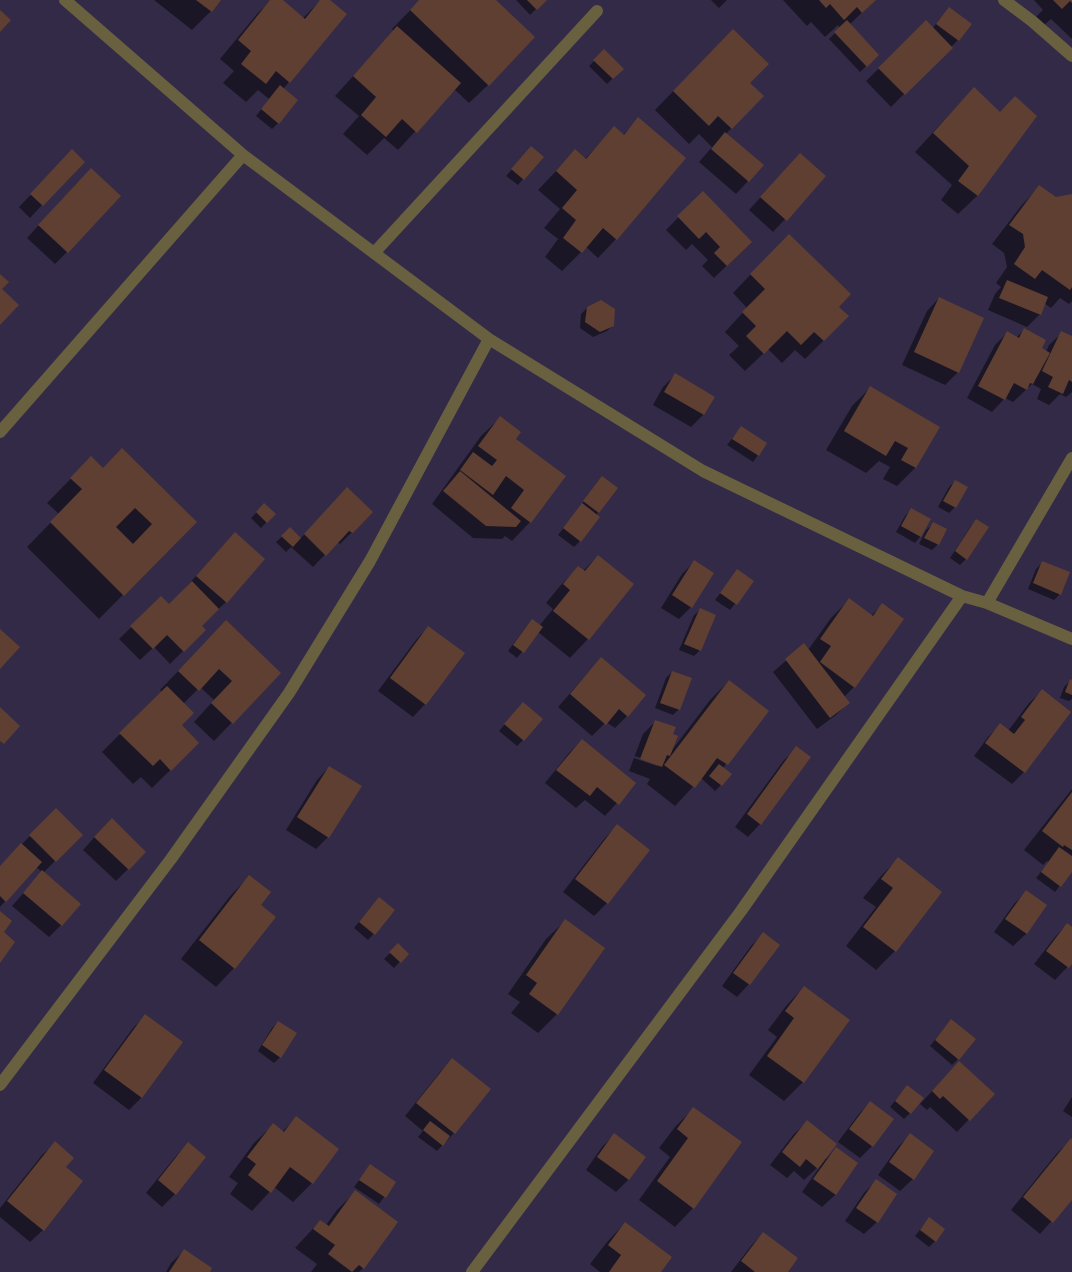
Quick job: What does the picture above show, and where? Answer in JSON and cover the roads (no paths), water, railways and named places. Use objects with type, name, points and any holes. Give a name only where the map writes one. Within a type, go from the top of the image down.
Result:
[{"type":"street","points":[[66,0],[243,156],[489,339],[703,471],[962,596],[987,603],[1072,639]]},
{"type":"street","points":[[1004,0],[1032,21],[1072,56]]},
{"type":"street","points":[[374,253],[597,11]]},
{"type":"street","points":[[0,432],[243,156]]},
{"type":"street","points":[[0,1086],[171,858],[288,693],[370,561],[489,339]]},
{"type":"street","points":[[987,603],[1072,458]]},
{"type":"street","points":[[472,1272],[741,911],[962,596]]}]
